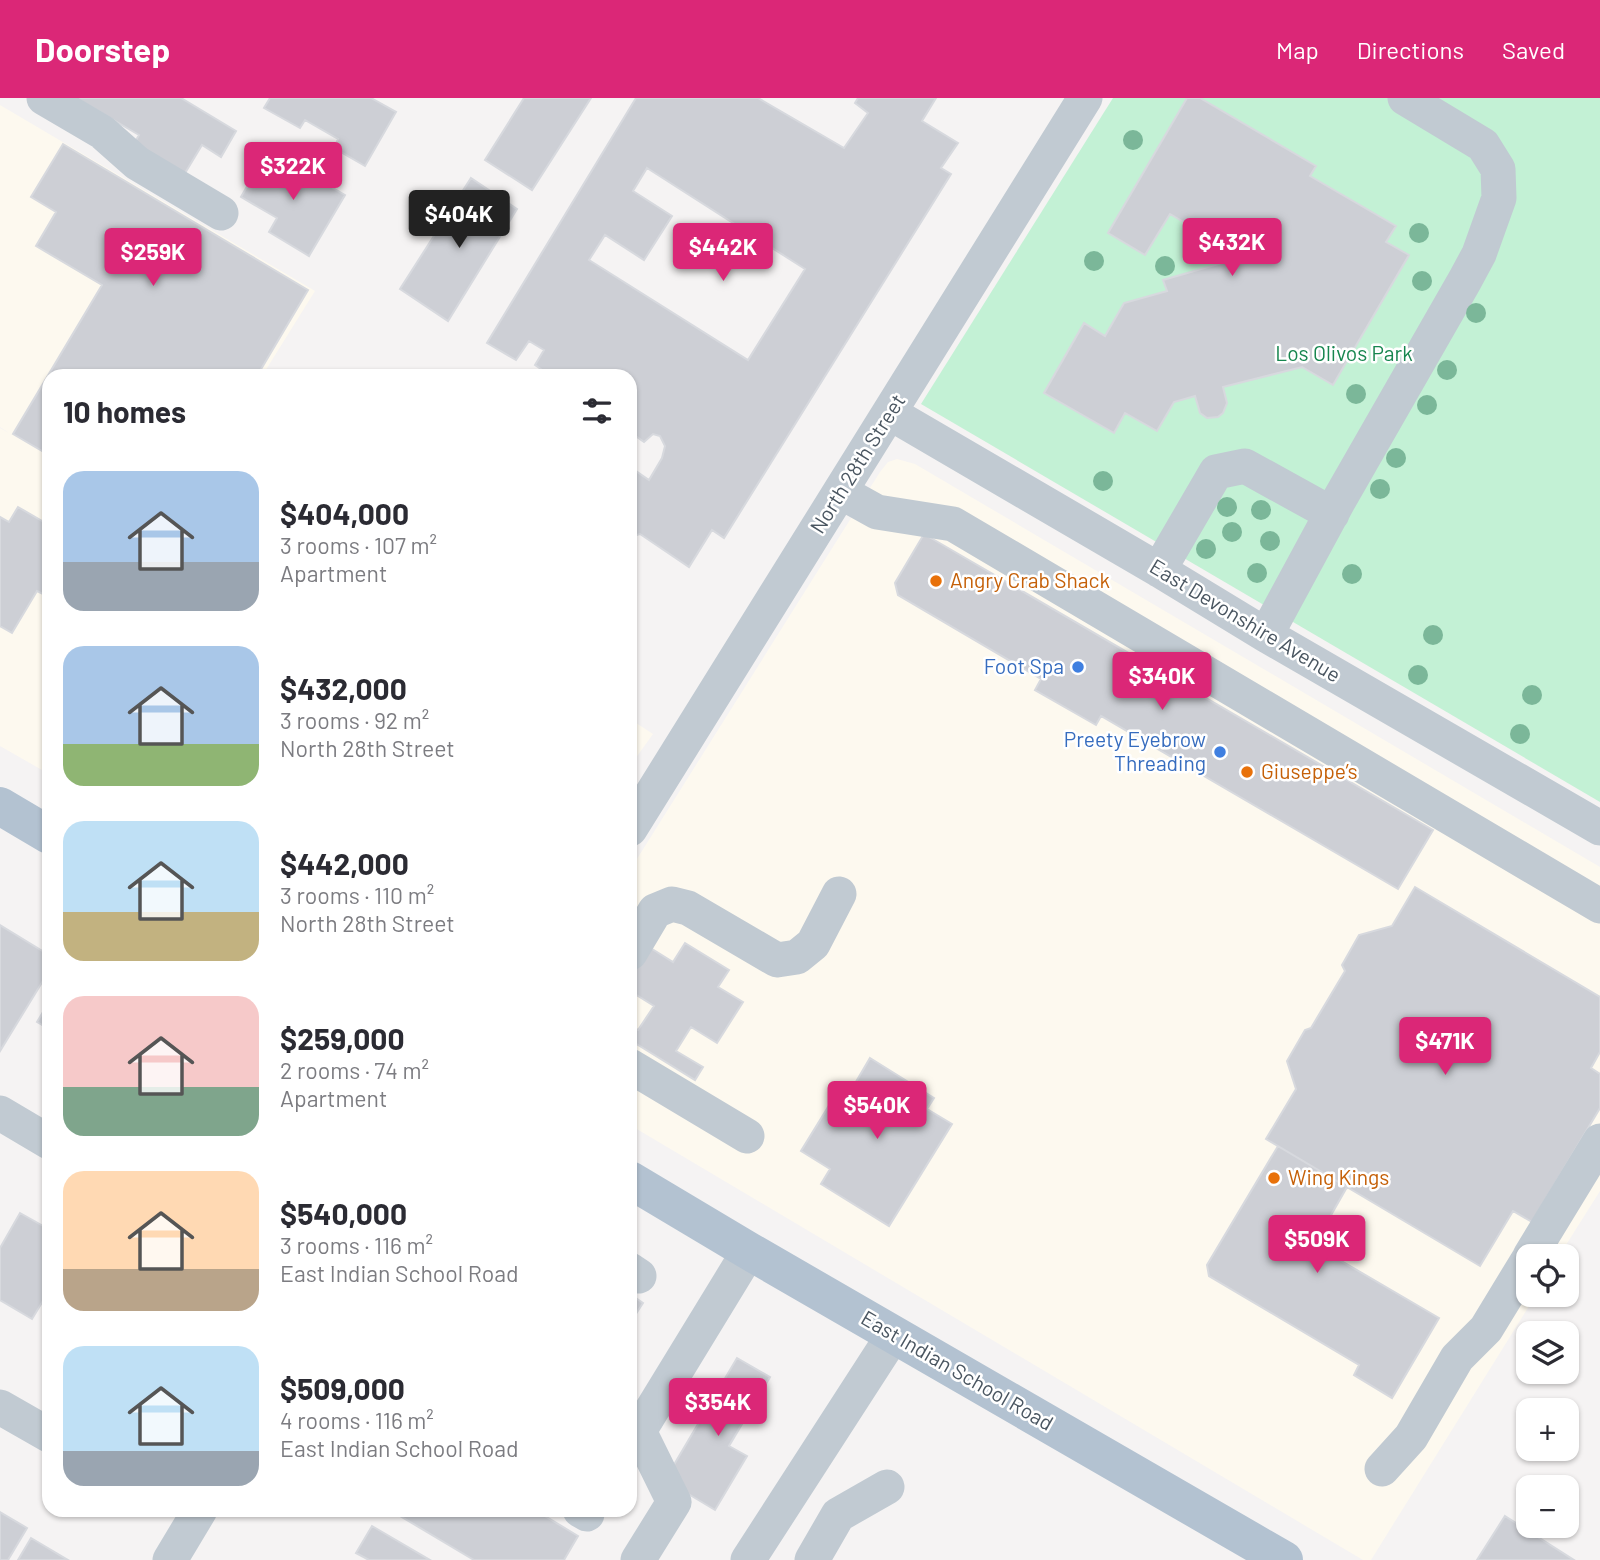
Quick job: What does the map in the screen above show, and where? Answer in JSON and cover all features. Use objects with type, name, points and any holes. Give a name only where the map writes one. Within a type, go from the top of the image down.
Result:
[{"type":"main road","points":[[0,806],[42,831]]},
{"type":"main road","name":"East Indian School Road","points":[[637,1184],[1284,1560]]},
{"type":"street","points":[[44,98],[102,132],[137,163],[221,213]]},
{"type":"street","name":"North 28th Street","points":[[637,818],[1084,98]]},
{"type":"street","points":[[1266,635],[1479,254],[1499,198],[1498,169],[1483,145],[1405,98]]},
{"type":"street","name":"East Devonshire Avenue","points":[[890,413],[1600,828]]},
{"type":"street","points":[[1159,570],[1216,472],[1245,466],[1332,514]]},
{"type":"street","points":[[841,492],[877,512],[953,524],[1600,906]]},
{"type":"street","points":[[637,941],[655,911],[672,904],[688,908],[777,960],[797,957],[813,944],[839,894]]},
{"type":"street","points":[[637,1070],[747,1136]]},
{"type":"street","points":[[0,1113],[42,1138]]},
{"type":"street","points":[[1538,1244],[1600,1141]]},
{"type":"street","points":[[638,1560],[674,1502],[639,1431],[749,1251]]},
{"type":"street","points":[[1382,1469],[1411,1437],[1457,1358],[1486,1329],[1516,1280]]},
{"type":"street","points":[[748,1560],[894,1334]]},
{"type":"street","points":[[0,1407],[42,1431]]},
{"type":"street","points":[[812,1560],[838,1515],[887,1487]]},
{"type":"street","points":[[170,1560],[189,1517]]},
{"type":"shaded area","points":[[0,105],[315,291],[266,369],[42,369],[42,770],[0,746],[0,428],[9,433],[0,427]]},
{"type":"shaded area","points":[[897,459],[915,464],[1600,867],[1600,1191],[1567,1244],[1516,1244],[1516,1307],[1529,1307],[1520,1321],[1516,1321],[1516,1327],[1371,1560],[1363,1560],[637,1129],[637,859],[888,462]]},
{"type":"shaded area","points":[[637,724],[653,734],[637,756]]},
{"type":"green space","name":"Los Olivos Park","points":[[1113,98],[1600,98],[1600,802],[921,404]]},
{"type":"building","points":[[76,98],[181,98],[236,131],[221,157],[202,145],[182,178],[132,147],[139,135]]},
{"type":"building","points":[[270,98],[371,98],[396,112],[365,166],[334,148],[338,139],[305,120],[300,128],[264,108]]},
{"type":"building","points":[[524,98],[591,98],[532,190],[485,160]]},
{"type":"building","points":[[636,98],[758,98],[844,148],[868,113],[855,103],[858,98],[936,98],[922,121],[958,143],[941,168],[951,174],[724,538],[712,530],[689,567],[640,534],[637,535],[637,472],[649,480],[662,458],[665,446],[660,436],[653,434],[644,442],[637,437],[637,369],[541,369],[535,365],[544,350],[529,341],[516,360],[487,343]],"holes":[[[647,168],[805,269],[748,360],[589,260],[605,235],[644,260],[672,216],[633,191]]]},
{"type":"building","points":[[1187,98],[1200,98],[1316,166],[1310,176],[1396,226],[1386,242],[1409,255],[1333,385],[1302,367],[1223,387],[1227,403],[1218,417],[1207,418],[1200,413],[1195,396],[1174,402],[1157,431],[1125,413],[1114,433],[1044,393],[1084,323],[1105,336],[1124,303],[1167,291],[1163,280],[1243,257],[1170,214],[1145,255],[1108,233]]},
{"type":"building","points":[[63,144],[308,290],[261,369],[52,369],[102,285],[36,246],[56,212],[31,197]]},
{"type":"building","points":[[268,150],[345,195],[309,256],[269,232],[277,218],[241,197]]},
{"type":"building","points":[[471,178],[517,209],[448,321],[400,289]]},
{"type":"building","points":[[42,385],[42,451],[13,434]]},
{"type":"building","points":[[18,507],[42,521],[42,594],[37,591],[12,633],[0,626],[0,517],[9,522]]},
{"type":"building","points":[[924,534],[1433,830],[1398,889],[1101,716],[1096,725],[1035,690],[1041,679],[898,595],[895,583]]},
{"type":"building","points":[[1415,887],[1600,997],[1600,1052],[1591,1068],[1600,1074],[1600,1108],[1532,1222],[1513,1211],[1480,1266],[1266,1139],[1296,1089],[1287,1061],[1305,1030],[1311,1028],[1345,971],[1342,965],[1359,935],[1392,926]]},
{"type":"building","points":[[0,925],[42,951],[42,982],[0,1051]]},
{"type":"building","points":[[685,943],[729,970],[718,987],[743,1002],[717,1043],[691,1027],[676,1051],[703,1067],[695,1080],[637,1044],[637,1029],[654,1006],[637,995],[637,966],[649,947],[673,962]]},
{"type":"building","points":[[870,1058],[934,1098],[927,1109],[952,1124],[889,1226],[821,1184],[830,1169],[801,1151],[841,1086],[850,1092]]},
{"type":"building","points":[[1278,1146],[1347,1187],[1314,1245],[1439,1318],[1392,1398],[1354,1375],[1359,1365],[1209,1276],[1207,1265]]},
{"type":"building","points":[[20,1213],[42,1225],[42,1303],[32,1319],[0,1300],[0,1248]]},
{"type":"building","points":[[637,1299],[643,1303],[637,1312]]},
{"type":"building","points":[[737,1358],[770,1377],[729,1446],[747,1456],[715,1510],[665,1480]]},
{"type":"building","points":[[0,1512],[27,1528],[8,1560],[0,1560]]},
{"type":"building","points":[[1505,1516],[1516,1523],[1516,1538],[1540,1538],[1574,1560],[1477,1560]]},
{"type":"building","points":[[402,1517],[547,1517],[578,1536],[564,1560],[474,1560]]},
{"type":"building","points":[[372,1526],[430,1560],[369,1560],[356,1553]]},
{"type":"building","points":[[31,1538],[68,1560],[18,1560]]},
{"type":"place","name":"Angry Crab Shack","points":[[936,581]]},
{"type":"place","name":"Foot Spa","points":[[1078,667]]},
{"type":"place","name":"Preety Eyebrow Threading","points":[[1220,752]]},
{"type":"place","name":"Giuseppe’s","points":[[1247,772]]},
{"type":"place","name":"Wing Kings","points":[[1274,1178]]}]
